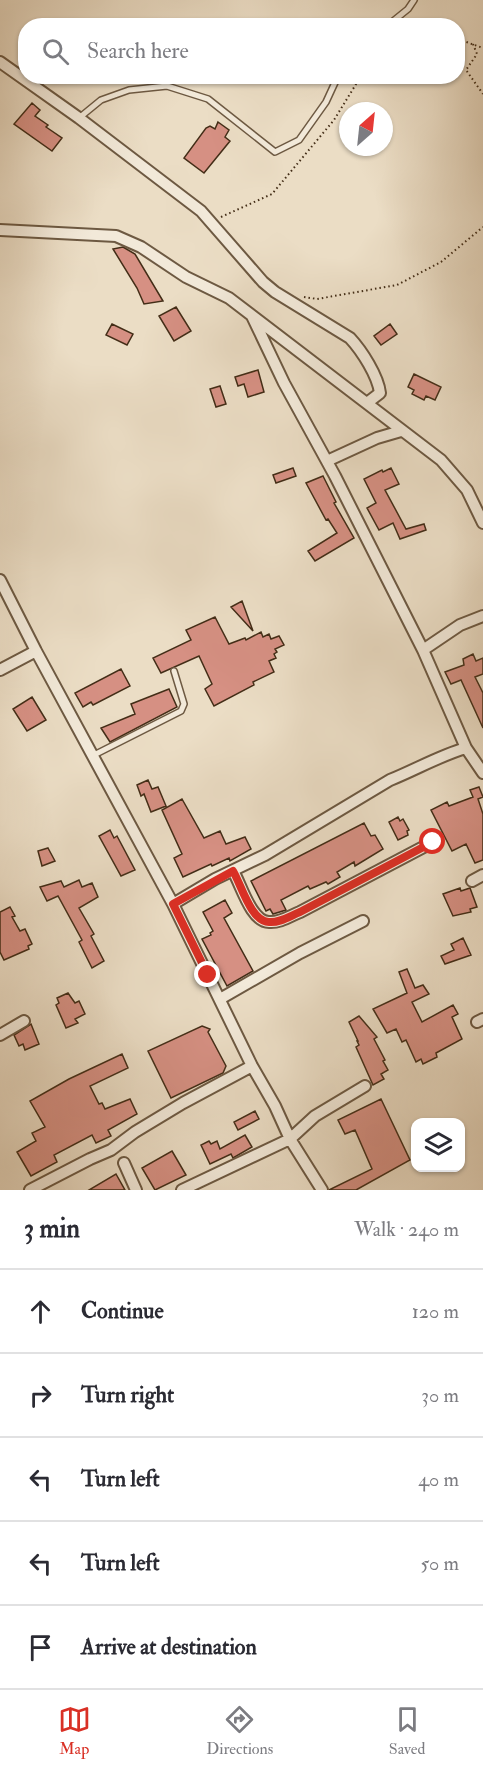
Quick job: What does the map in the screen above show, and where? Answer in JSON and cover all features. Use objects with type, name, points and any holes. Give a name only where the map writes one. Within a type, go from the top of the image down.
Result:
[{"type":"street","points":[[0,62],[18,75]]},
{"type":"street","points":[[31,84],[201,212],[263,282],[275,292],[342,333],[356,345],[379,382],[380,393],[367,403]]},
{"type":"street","points":[[0,230],[116,236],[141,247],[186,277],[229,298],[441,460],[467,490],[483,523]]},
{"type":"street","points":[[250,313],[423,650],[466,748],[483,773]]},
{"type":"street","points":[[327,461],[376,438],[401,431]]},
{"type":"street","points":[[0,580],[173,904],[290,1139],[322,1190]]},
{"type":"street","points":[[423,650],[460,625],[483,616]]},
{"type":"street","points":[[0,670],[36,651]]},
{"type":"street","points":[[173,904],[265,855],[390,780],[466,748]]},
{"type":"street","points":[[233,871],[252,911],[258,918],[262,921],[278,921],[300,912],[433,842]]},
{"type":"street","points":[[472,881],[483,875]]},
{"type":"street","points":[[220,999],[300,953],[363,921]]},
{"type":"street","points":[[0,1035],[24,1021]]},
{"type":"street","points":[[30,1190],[111,1150],[135,1132],[183,1103],[252,1066]]},
{"type":"street","points":[[182,1190],[290,1139],[315,1116],[365,1086]]},
{"type":"street","points":[[124,1163],[136,1190]]},
{"type":"lane","points":[[397,18],[408,9],[414,0]]},
{"type":"lane","points":[[79,118],[101,100],[110,96],[129,90],[167,86],[208,99],[275,152],[299,140],[327,102],[335,84]]},
{"type":"lane","points":[[92,756],[181,711],[184,704],[174,671]]},
{"type":"path","points":[[465,41],[483,48]]},
{"type":"path","points":[[473,44],[477,54],[466,70],[483,94]]},
{"type":"path","points":[[209,222],[272,194],[334,120],[356,84]]},
{"type":"path","points":[[296,296],[317,299],[398,285],[441,262],[483,227]]},
{"type":"building","points":[[32,103],[40,110],[35,116],[62,138],[52,151],[14,124]]},
{"type":"building","points":[[218,122],[229,130],[225,137],[230,141],[204,173],[184,158],[206,128],[210,126],[215,129]]},
{"type":"building","points":[[123,247],[135,254],[163,301],[144,304],[113,249]]},
{"type":"building","points":[[176,307],[191,331],[174,341],[159,316]]},
{"type":"building","points":[[112,324],[133,334],[127,345],[106,335]]},
{"type":"building","points":[[390,324],[397,334],[381,345],[374,336]]},
{"type":"building","points":[[258,370],[264,392],[248,397],[244,384],[238,386],[235,377]]},
{"type":"building","points":[[414,374],[441,387],[435,400],[426,396],[424,400],[412,394],[414,390],[408,387]]},
{"type":"building","points":[[220,386],[226,404],[216,407],[210,389]]},
{"type":"building","points":[[293,468],[296,476],[276,483],[273,475]]},
{"type":"building","points":[[391,468],[399,484],[385,490],[406,529],[424,524],[426,530],[400,539],[393,523],[379,530],[367,508],[376,503],[364,479]]},
{"type":"building","points":[[323,476],[336,502],[334,503],[354,538],[315,561],[308,551],[337,533],[328,519],[326,520],[306,483]]},
{"type":"building","points":[[242,601],[253,631],[231,607]]},
{"type":"building","points":[[215,617],[229,644],[245,638],[246,640],[261,632],[263,637],[269,634],[271,639],[279,636],[284,645],[275,649],[276,658],[269,661],[274,672],[214,706],[205,689],[212,684],[199,656],[161,673],[153,658],[191,640],[186,630]]},
{"type":"building","points":[[473,654],[476,661],[483,658],[483,674],[475,677],[483,693],[483,728],[461,680],[451,684],[445,672],[464,665],[463,659]]},
{"type":"building","points":[[121,669],[130,686],[93,705],[91,702],[83,707],[75,693]]},
{"type":"building","points":[[169,689],[177,707],[110,742],[101,728],[135,714],[131,704]]},
{"type":"building","points":[[32,697],[46,720],[27,731],[13,709]]},
{"type":"building","points":[[148,780],[152,789],[158,787],[166,806],[151,812],[144,794],[141,796],[137,785]]},
{"type":"building","points":[[479,787],[483,797],[478,799],[483,814],[483,860],[475,863],[466,844],[452,851],[431,810],[447,802],[449,806],[473,797],[470,790]]},
{"type":"building","points":[[182,799],[204,838],[220,831],[226,844],[245,837],[251,849],[230,861],[229,858],[212,866],[211,864],[183,877],[174,858],[182,854],[162,810]]},
{"type":"building","points":[[398,817],[400,821],[403,819],[409,830],[408,835],[398,840],[389,822]]},
{"type":"building","points":[[364,823],[371,836],[375,835],[383,849],[355,866],[354,862],[337,872],[340,877],[328,884],[326,882],[310,889],[308,886],[281,900],[286,910],[273,914],[270,909],[266,911],[251,881]]},
{"type":"building","points":[[110,830],[114,838],[117,836],[135,870],[121,876],[99,836]]},
{"type":"building","points":[[48,848],[55,861],[42,866],[38,851]]},
{"type":"building","points":[[79,880],[82,887],[92,883],[98,897],[79,908],[94,934],[91,936],[104,961],[92,968],[79,942],[82,940],[58,896],[47,901],[40,887],[61,881],[64,887]]},
{"type":"building","points":[[460,888],[461,891],[470,888],[477,907],[470,909],[471,912],[453,916],[443,894]]},
{"type":"building","points":[[225,900],[232,913],[224,918],[253,971],[227,986],[202,939],[211,935],[213,931],[203,912]]},
{"type":"building","points":[[10,907],[15,916],[12,917],[20,931],[25,929],[32,944],[28,946],[29,949],[4,960],[0,952],[0,912]]},
{"type":"building","points":[[463,938],[471,955],[445,964],[441,956],[454,950],[451,944]]},
{"type":"building","points":[[407,969],[415,988],[423,985],[429,994],[412,1002],[422,1022],[453,1005],[458,1014],[452,1017],[462,1039],[436,1053],[437,1057],[423,1064],[421,1059],[416,1062],[406,1040],[402,1042],[396,1029],[387,1033],[373,1009],[407,993],[399,972]]},
{"type":"building","points":[[68,993],[75,1003],[79,1001],[85,1014],[75,1019],[78,1023],[66,1028],[56,1005],[59,1003],[57,998]]},
{"type":"building","points":[[359,1016],[377,1037],[374,1039],[388,1070],[381,1074],[384,1079],[373,1085],[356,1047],[359,1045],[358,1041],[349,1022]]},
{"type":"building","points":[[31,1024],[39,1044],[25,1050],[23,1044],[19,1046],[14,1035]]},
{"type":"building","points":[[202,1026],[210,1029],[208,1032],[226,1066],[223,1073],[171,1098],[148,1051]]},
{"type":"building","points":[[122,1054],[128,1068],[90,1086],[99,1104],[102,1103],[105,1109],[130,1099],[137,1114],[108,1130],[111,1136],[96,1143],[92,1135],[54,1155],[57,1162],[31,1176],[17,1152],[36,1141],[32,1133],[45,1127],[30,1101],[69,1079]]},
{"type":"building","points":[[381,1099],[410,1160],[356,1190],[329,1190],[372,1169],[355,1130],[345,1134],[338,1120]]},
{"type":"building","points":[[255,1111],[259,1119],[238,1130],[234,1122]]},
{"type":"building","points":[[245,1135],[252,1147],[233,1158],[231,1154],[210,1164],[201,1145],[209,1141],[211,1144],[217,1141],[220,1149]]},
{"type":"building","points":[[172,1151],[186,1175],[155,1190],[142,1168]]},
{"type":"building","points":[[116,1174],[125,1190],[89,1190]]},
{"type":"route","points":[[208,975],[173,904],[215,879],[233,871],[252,911],[258,918],[262,921],[278,921],[300,912],[433,842]]}]
